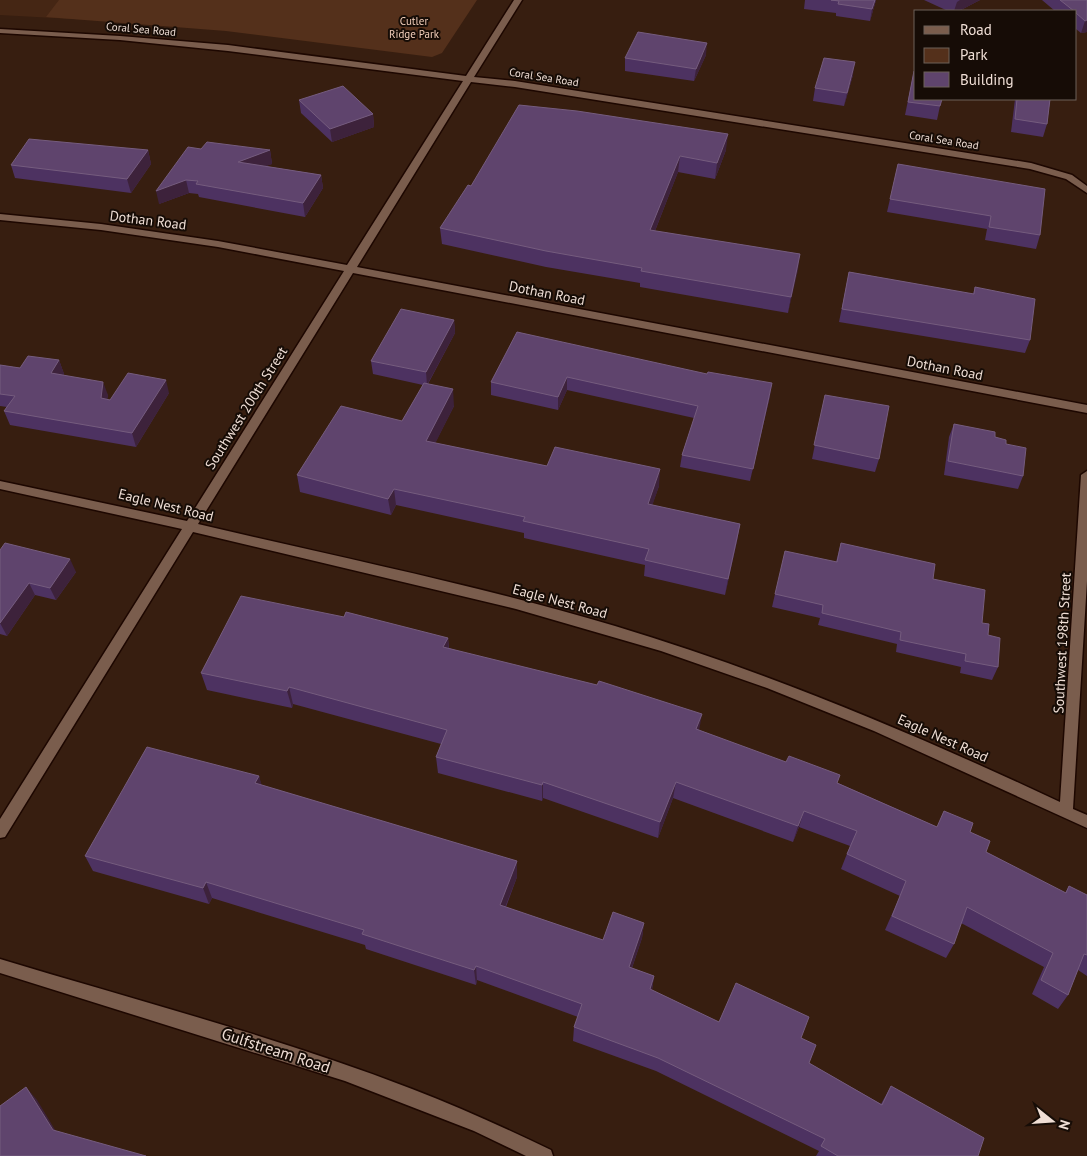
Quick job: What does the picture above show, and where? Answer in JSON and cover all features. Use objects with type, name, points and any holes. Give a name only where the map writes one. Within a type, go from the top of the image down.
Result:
[{"type":"street","name":"Southwest 200th Street","points":[[0,832],[518,0]]},
{"type":"street","name":"Coral Sea Road","points":[[0,31],[201,45],[515,84],[1014,162],[1046,169],[1078,183],[1087,190]]},
{"type":"street","name":"Dothan Road","points":[[0,217],[194,240],[1087,409]]},
{"type":"street","name":"Southwest 198th Street","points":[[1066,812],[1087,475]]},
{"type":"street","name":"Eagle Nest Road","points":[[0,485],[116,508],[538,610],[666,647],[855,716],[942,754],[1087,822]]},
{"type":"street","name":"Gulfstream Road","points":[[0,966],[271,1048],[376,1083],[479,1124],[545,1156]]},
{"type":"shaded area","points":[[0,0],[140,0],[127,22],[0,15]]},
{"type":"green space","name":"Cutler Ridge Park","points":[[59,0],[477,0],[442,53],[432,57],[226,31],[46,17]]},
{"type":"building","points":[[831,0],[875,0],[872,9],[838,4],[839,1]]},
{"type":"building","points":[[1060,0],[1087,0],[1087,20],[1085,21],[1077,14],[1077,10],[1073,10]]},
{"type":"building","points":[[638,32],[707,43],[696,69],[625,58]]},
{"type":"building","points":[[824,58],[855,62],[847,93],[815,88]]},
{"type":"building","points":[[914,71],[914,100],[942,100],[940,106],[908,102]]},
{"type":"building","points":[[343,86],[373,114],[330,129],[299,100]]},
{"type":"building","points":[[1017,100],[1050,100],[1047,124],[1015,119]]},
{"type":"building","points":[[519,105],[577,111],[728,134],[717,163],[680,156],[650,230],[800,254],[791,297],[641,271],[642,268],[546,251],[440,228],[468,185],[471,186]]},
{"type":"building","points":[[29,139],[148,150],[127,179],[11,165]]},
{"type":"building","points":[[207,142],[270,150],[238,162],[321,175],[303,203],[196,184],[198,181],[186,180],[156,191],[188,147],[201,149]]},
{"type":"building","points":[[898,164],[1045,189],[1040,235],[989,227],[991,216],[890,199]]},
{"type":"building","points":[[849,272],[974,294],[975,287],[1035,299],[1030,340],[842,309]]},
{"type":"building","points":[[401,309],[454,320],[426,372],[371,361]]},
{"type":"building","points":[[517,332],[707,374],[708,372],[772,383],[753,469],[682,455],[698,406],[567,377],[558,397],[491,382]]},
{"type":"building","points":[[28,356],[59,360],[51,373],[103,382],[101,398],[110,400],[128,373],[166,380],[132,433],[4,411],[15,396],[0,394],[0,365],[20,368]]},
{"type":"building","points":[[424,383],[453,389],[426,441],[547,466],[555,447],[660,469],[648,504],[740,524],[728,579],[645,560],[649,549],[523,521],[525,517],[394,489],[388,499],[297,475],[341,406],[402,421]]},
{"type":"building","points":[[825,395],[889,406],[879,459],[814,445]]},
{"type":"building","points":[[954,424],[995,432],[995,437],[1006,440],[1006,444],[1026,448],[1023,476],[948,461]]},
{"type":"building","points":[[5,543],[70,559],[50,588],[29,583],[0,623],[0,550]]},
{"type":"building","points":[[841,543],[935,564],[933,579],[985,590],[982,623],[989,624],[988,635],[1000,638],[998,667],[965,661],[966,654],[900,640],[901,632],[822,613],[823,605],[775,594],[785,551],[837,562]]},
{"type":"building","points":[[241,596],[344,617],[346,612],[448,638],[443,647],[597,685],[599,681],[702,714],[696,729],[786,762],[789,756],[840,775],[837,783],[937,827],[944,811],[973,823],[970,832],[990,841],[986,852],[1066,893],[1069,886],[1087,895],[1087,955],[1084,954],[1068,995],[1041,980],[1053,953],[967,907],[954,944],[892,916],[906,881],[847,854],[857,831],[804,811],[798,826],[676,782],[660,822],[543,782],[542,785],[436,757],[447,730],[289,687],[287,691],[201,673]]},
{"type":"building","points":[[147,747],[259,776],[255,783],[517,861],[500,905],[603,940],[613,912],[644,923],[629,967],[654,976],[650,989],[719,1022],[736,983],[809,1017],[801,1038],[816,1045],[809,1063],[882,1105],[891,1086],[984,1138],[978,1156],[838,1156],[821,1146],[825,1139],[658,1058],[574,1027],[582,1004],[476,966],[474,970],[362,934],[364,930],[206,882],[203,888],[85,856]]},
{"type":"building","points":[[26,1087],[53,1130],[146,1156],[0,1156],[0,1106]]}]
